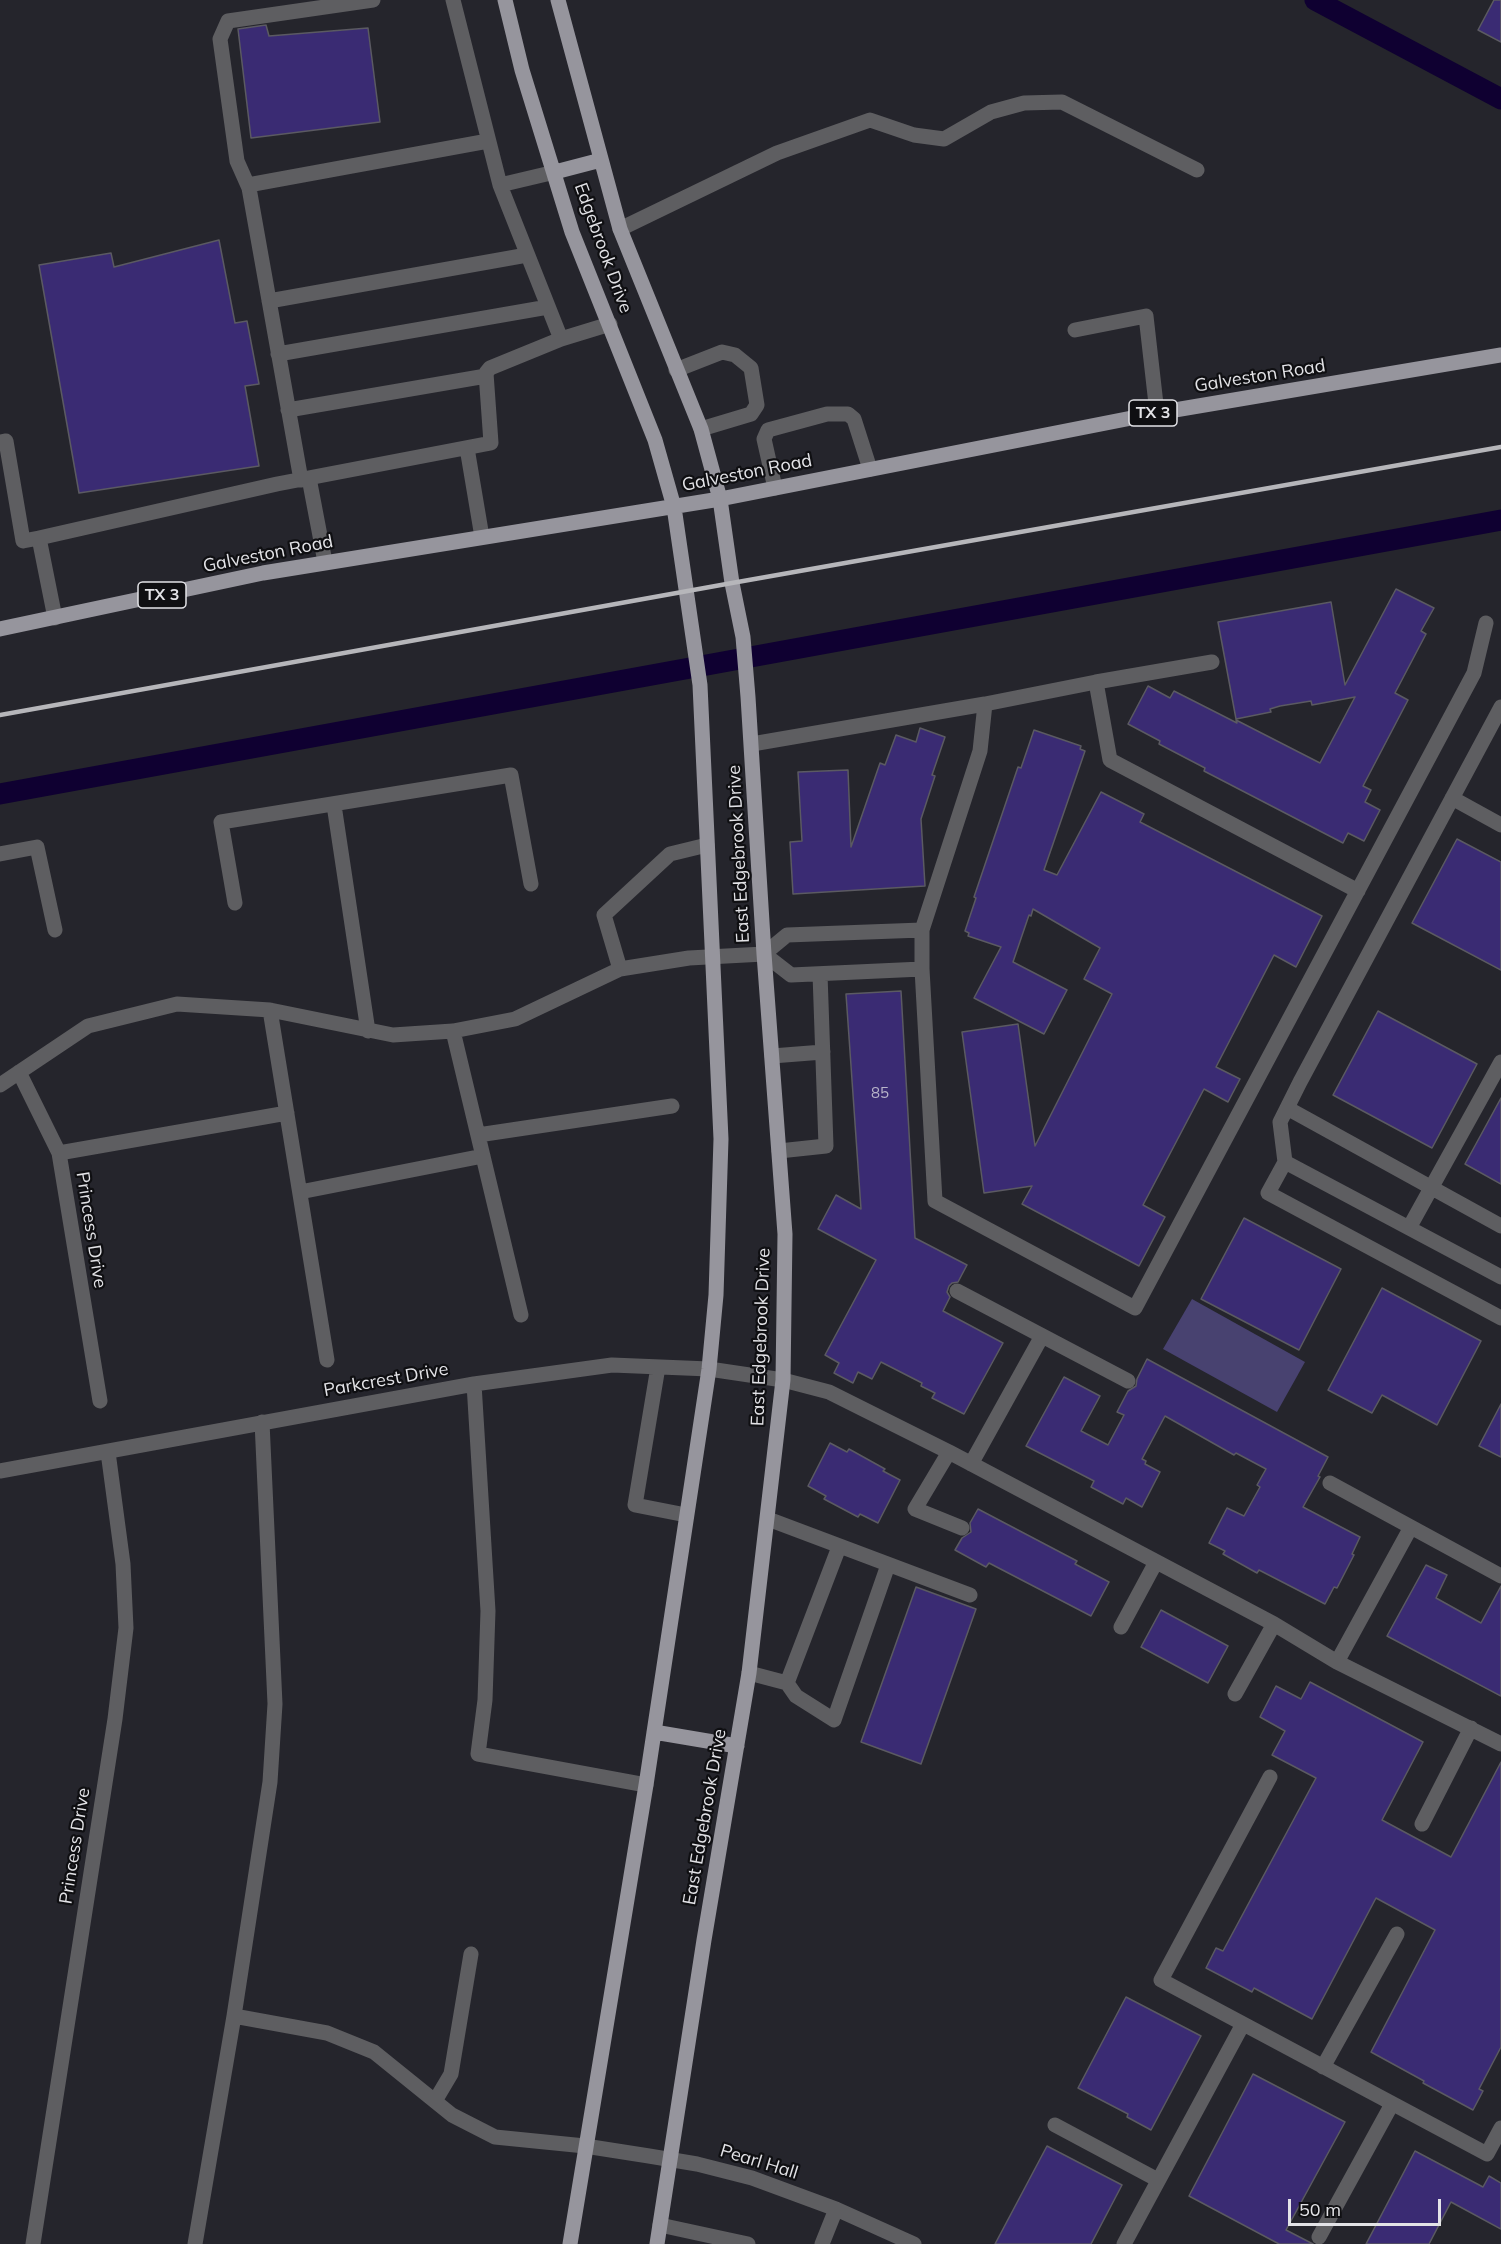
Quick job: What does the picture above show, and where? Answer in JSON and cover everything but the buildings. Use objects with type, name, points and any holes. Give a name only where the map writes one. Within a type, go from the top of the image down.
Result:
[{"type":"main road","name":"Edgebrook Drive","points":[[505,0],[522,70],[572,232],[655,440],[674,507]]},
{"type":"main road","name":"Edgebrook Drive","points":[[558,0],[620,229],[700,429],[720,499]]},
{"type":"main road","points":[[555,172],[602,160]]},
{"type":"main road","name":"Galveston Road","points":[[0,629],[263,573],[720,499],[1156,413],[1501,356]]},
{"type":"main road","name":"East Edgebrook Drive","points":[[657,2244],[749,1673],[783,1380],[785,1234],[764,954],[752,744],[742,637],[720,499]]},
{"type":"main road","name":"East Edgebrook Drive","points":[[570,2244],[646,1785],[709,1369],[716,1295],[721,1139],[700,686],[674,507]]},
{"type":"main road","points":[[654,1732],[737,1746]]},
{"type":"street","points":[[325,562],[288,410],[248,185],[237,161],[220,39],[228,21],[373,0]]},
{"type":"street","points":[[453,0],[500,185],[561,339]]},
{"type":"street","points":[[620,229],[777,153],[870,120],[914,135],[944,139],[991,112],[1024,103],[1062,102],[1197,170]]},
{"type":"street","points":[[248,185],[488,141]]},
{"type":"street","points":[[500,185],[555,172]]},
{"type":"street","points":[[269,301],[527,255]]},
{"type":"street","points":[[278,354],[548,307]]},
{"type":"street","points":[[1075,330],[1146,316],[1156,413]]},
{"type":"street","points":[[0,442],[6,441],[23,541],[305,479],[491,443],[486,376],[490,368],[561,339],[610,324]]},
{"type":"street","points":[[676,370],[722,352],[735,355],[750,368],[757,405],[751,414],[700,429]]},
{"type":"street","points":[[288,410],[486,376]]},
{"type":"street","points":[[751,414],[768,430]]},
{"type":"street","points":[[768,430],[827,414],[848,414],[854,419],[870,470]]},
{"type":"street","points":[[768,430],[764,440],[775,488]]},
{"type":"street","points":[[467,448],[482,537]]},
{"type":"street","points":[[39,537],[55,618]]},
{"type":"street","points":[[985,704],[980,751],[922,930],[922,969],[935,1201],[1135,1308],[1474,673],[1486,622]]},
{"type":"street","points":[[752,744],[1212,662]]},
{"type":"street","points":[[1096,682],[1110,760],[1358,891]]},
{"type":"street","points":[[1501,707],[1280,1122],[1285,1162],[1268,1193],[1501,1318]]},
{"type":"street","points":[[236,903],[221,822],[511,775],[531,884]]},
{"type":"street","points":[[1452,798],[1501,825]]},
{"type":"street","points":[[334,804],[368,1031]]},
{"type":"street","points":[[620,969],[604,915],[670,854],[707,845]]},
{"type":"street","points":[[0,854],[37,847],[55,930]]},
{"type":"street","points":[[0,1085],[88,1026],[177,1004],[270,1010],[393,1035],[453,1031],[515,1019],[620,969],[689,958],[764,954],[787,935],[922,930]]},
{"type":"street","points":[[764,954],[791,975],[922,969]]},
{"type":"street","points":[[779,1151],[826,1146],[820,974]]},
{"type":"street","points":[[270,1010],[327,1360]]},
{"type":"street","points":[[453,1031],[521,1315]]},
{"type":"street","points":[[772,1056],[823,1052]]},
{"type":"street","points":[[1409,1228],[1501,1062]]},
{"type":"street","name":"Princess Drive","points":[[19,1072],[59,1153],[100,1401]]},
{"type":"street","points":[[478,1135],[672,1106]]},
{"type":"street","points":[[1287,1108],[1501,1226]]},
{"type":"street","points":[[59,1153],[287,1113]]},
{"type":"street","points":[[300,1192],[483,1156]]},
{"type":"street","points":[[1285,1162],[1501,1277]]},
{"type":"street","points":[[957,1291],[1128,1381]]},
{"type":"street","points":[[971,1464],[1042,1336]]},
{"type":"street","name":"Parkcrest Drive","points":[[0,1471],[474,1384],[612,1365],[709,1369],[783,1380],[830,1392],[949,1452],[1274,1624],[1337,1662],[1501,1744]]},
{"type":"street","points":[[658,1367],[635,1505],[687,1515]]},
{"type":"street","points":[[474,1384],[488,1611],[485,1700],[478,1754],[646,1785]]},
{"type":"street","points":[[195,2244],[234,2016],[270,1782],[275,1704],[262,1422]]},
{"type":"street","name":"Princess Drive","points":[[33,2244],[115,1719],[126,1628],[123,1564],[108,1452]]},
{"type":"street","points":[[949,1452],[915,1509],[962,1528]]},
{"type":"street","points":[[1330,1483],[1501,1576]]},
{"type":"street","points":[[768,1519],[970,1595]]},
{"type":"street","points":[[1337,1662],[1411,1527]]},
{"type":"street","points":[[787,1683],[839,1546]]},
{"type":"street","points":[[1121,1627],[1156,1562]]},
{"type":"street","points":[[749,1673],[787,1683],[796,1696],[834,1720],[888,1565]]},
{"type":"street","points":[[1235,1694],[1274,1624]]},
{"type":"street","points":[[1422,1824],[1471,1728]]},
{"type":"street","points":[[1270,1777],[1161,1980],[1487,2154],[1501,2128]]},
{"type":"street","points":[[1323,2067],[1397,1934]]},
{"type":"street","points":[[435,2101],[451,2074],[471,1954]]},
{"type":"street","name":"Pearl Hall","points":[[234,2016],[327,2033],[374,2052],[452,2115],[495,2137],[585,2146],[670,2159],[752,2178],[836,2209],[914,2244]]},
{"type":"street","points":[[1124,2244],[1243,2024]]},
{"type":"street","points":[[1319,2236],[1392,2104]]},
{"type":"street","points":[[1055,2125],[1158,2180]]},
{"type":"street","points":[[822,2244],[836,2209]]},
{"type":"street","points":[[660,2225],[714,2240],[748,2244]]},
{"type":"shaded area","points":[[1192,1299],[1305,1362],[1277,1412],[1163,1349]]},
{"type":"waterway","points":[[1315,0],[1501,99]]},
{"type":"waterway","points":[[0,794],[1501,520]]},
{"type":"railway","points":[[0,715],[1501,447]]}]
